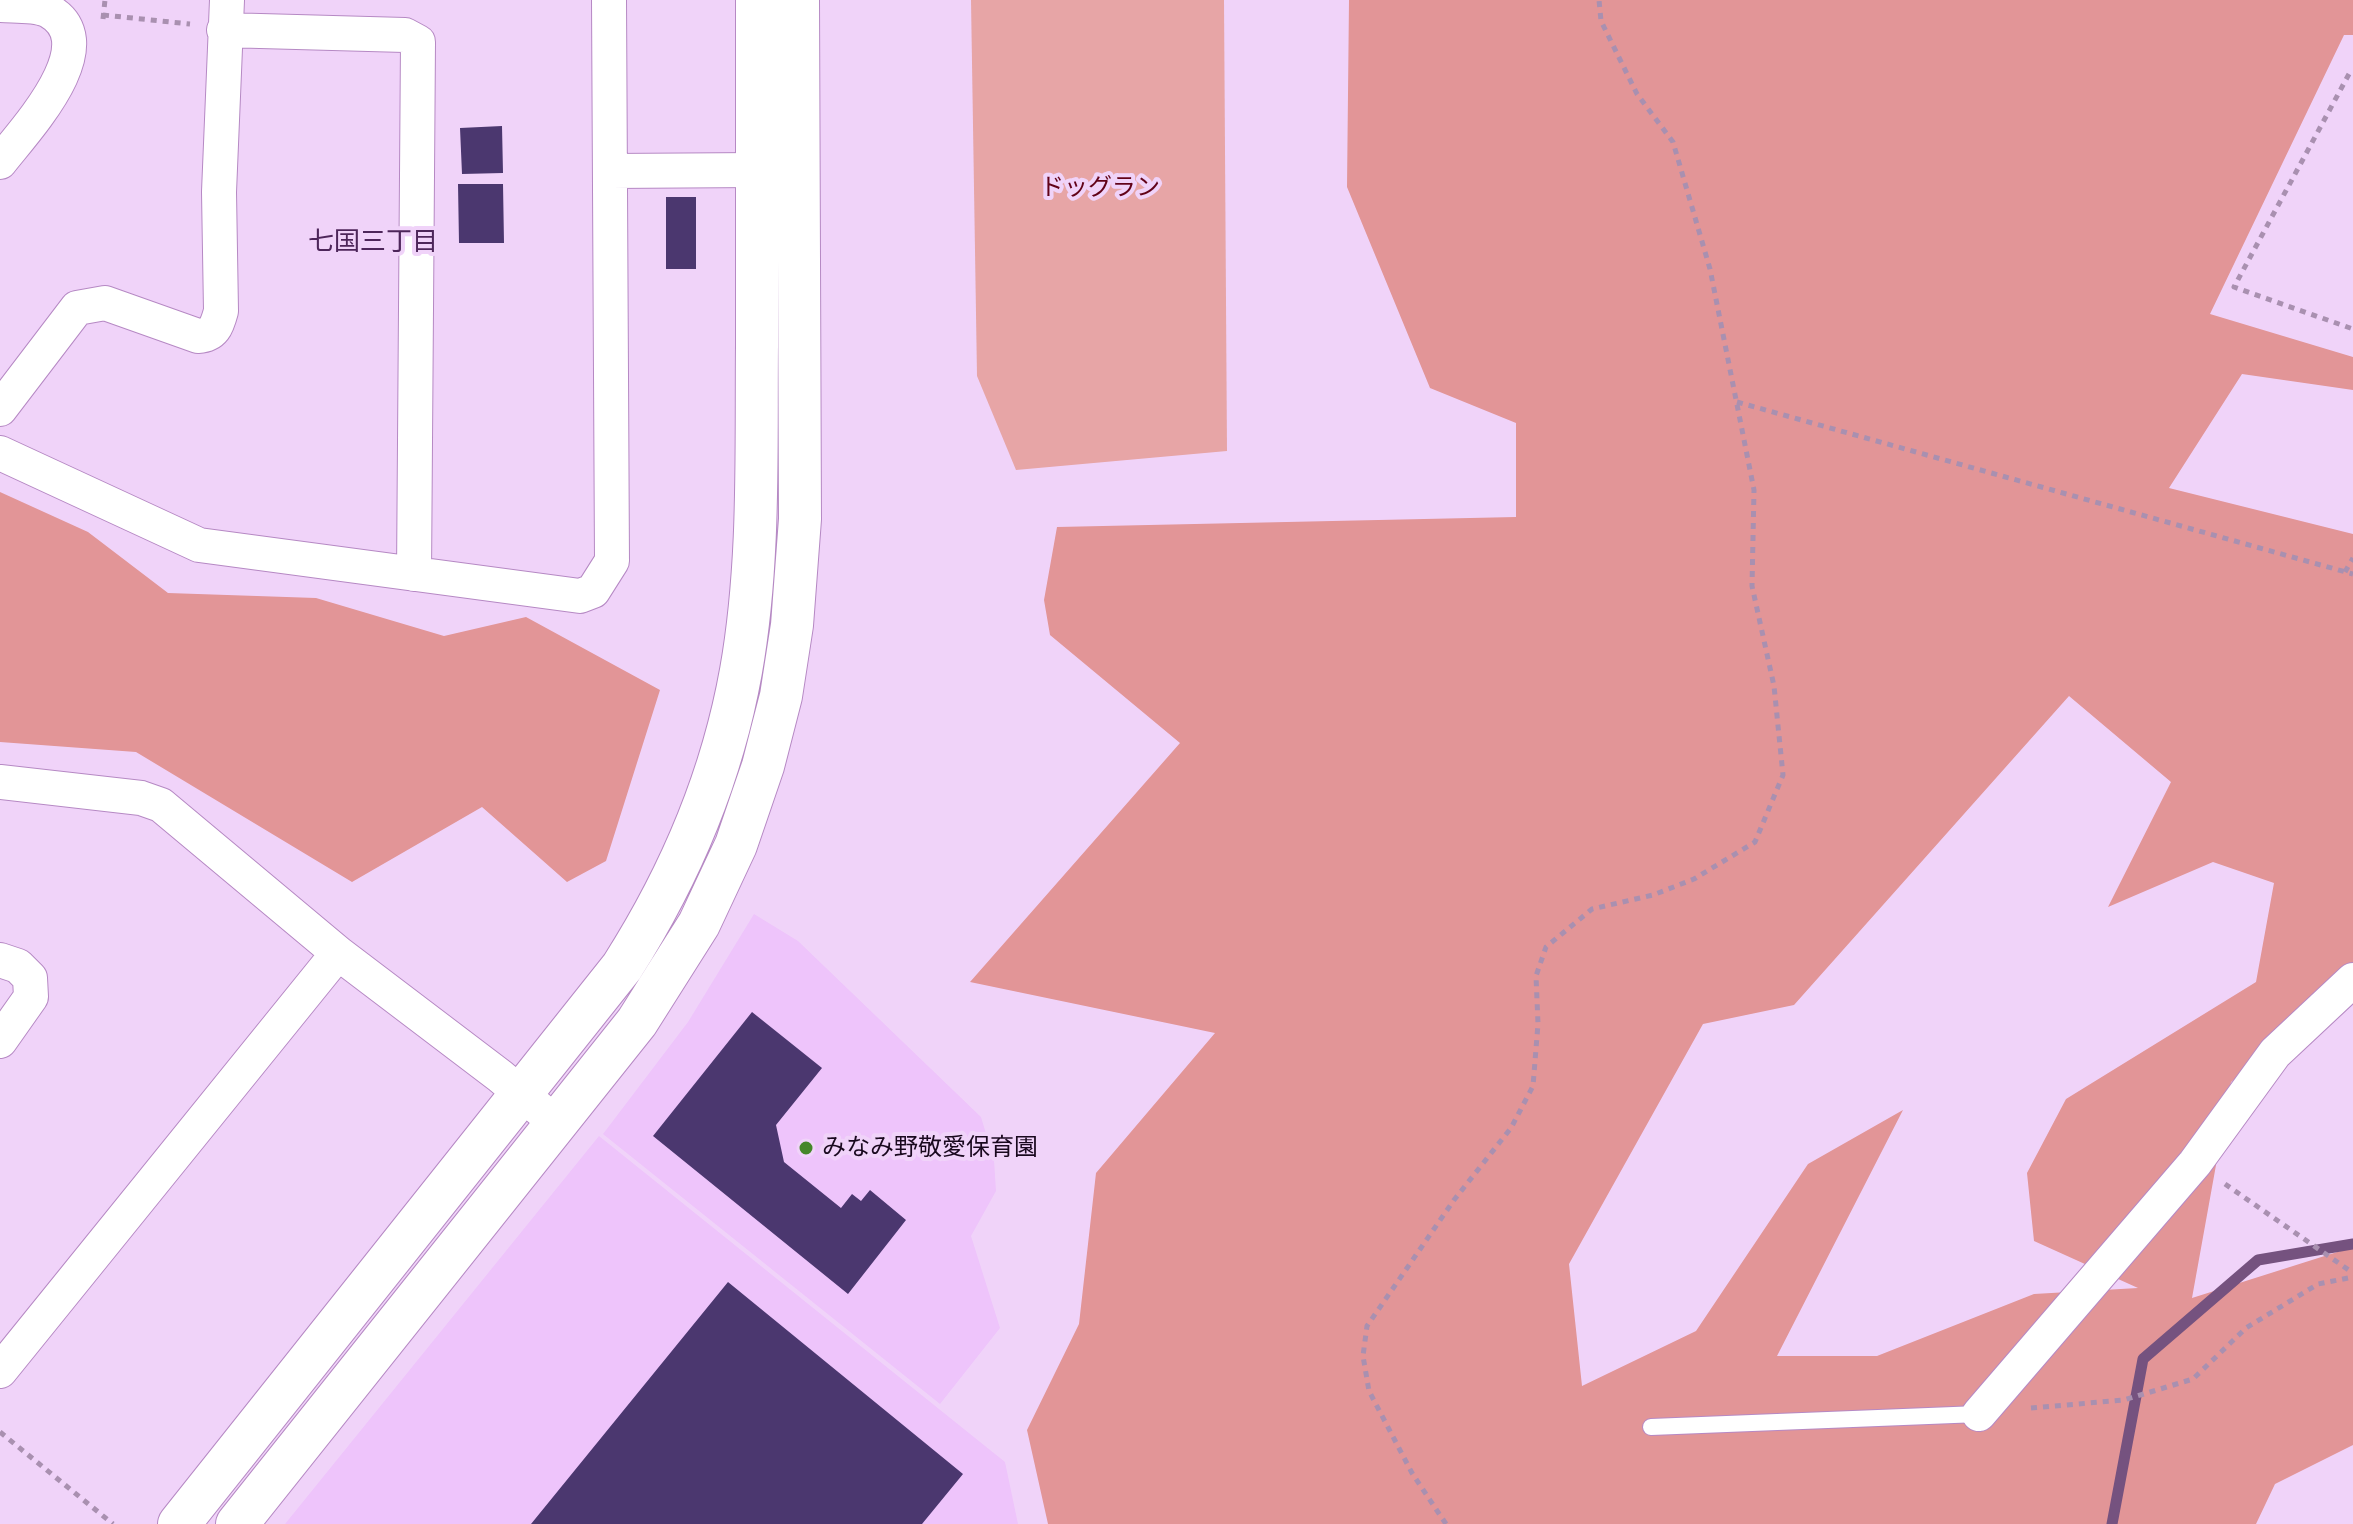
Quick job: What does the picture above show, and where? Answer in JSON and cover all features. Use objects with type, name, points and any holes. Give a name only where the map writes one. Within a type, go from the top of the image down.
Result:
[{"type":"street","points":[[0,453],[199,545],[580,596],[593,591],[612,561],[609,0]]},
{"type":"street","points":[[179,1524],[622,967],[647,928],[686,850],[727,732],[741,671],[756,517],[757,0]]},
{"type":"street","points":[[237,1524],[637,1022],[699,924],[736,845],[763,766],[781,696],[792,625],[800,519],[798,0]]},
{"type":"street","points":[[0,5],[46,9],[61,20],[68,37],[67,63],[56,88],[0,162]]},
{"type":"street","points":[[0,409],[77,308],[91,303],[105,303],[198,336],[208,335],[217,327],[221,311],[219,19],[405,35],[418,42],[414,574]]},
{"type":"street","points":[[611,171],[757,170]]},
{"type":"street","points":[[0,782],[141,798],[161,805],[338,953],[555,1122]]},
{"type":"street","points":[[0,1371],[338,953]]},
{"type":"street","points":[[0,960],[18,966],[30,978],[31,997],[0,1041]]},
{"type":"street","points":[[1979,1414],[2195,1163],[2275,1053],[2353,980]]},
{"type":"lane","points":[[1651,1427],[1979,1414]]},
{"type":"path","points":[[1446,1524],[1412,1473],[1369,1391],[1363,1356],[1367,1326],[1454,1200],[1511,1128],[1533,1086],[1538,1024],[1536,976],[1546,947],[1592,909],[1653,895],[1694,879],[1755,842],[1783,775],[1774,686],[1752,586],[1754,490],[1710,269],[1673,142],[1637,94],[1601,21],[1599,0]]},
{"type":"path","points":[[103,15],[219,19]]},
{"type":"path","points":[[2349,74],[2234,287],[2353,329]]},
{"type":"path","points":[[1737,402],[2353,574]]},
{"type":"path","points":[[2345,572],[2353,558]]},
{"type":"path","points":[[2195,1163],[2353,1275]]},
{"type":"path","points":[[1979,1414],[2124,1400],[2193,1379],[2246,1328],[2318,1284],[2353,1275]]},
{"type":"path","points":[[0,1432],[113,1524]]},
{"type":"shaded area","points":[[1349,0],[2353,0],[2353,35],[2344,35],[2210,314],[2353,357],[2353,390],[2242,374],[2169,488],[2353,534],[2353,987],[2231,1082],[2192,1298],[2353,1247],[2353,1445],[2275,1484],[2256,1524],[1048,1524],[1027,1430],[1079,1324],[1096,1173],[1215,1033],[970,982],[1180,743],[1050,635],[1044,600],[1057,527],[1516,517],[1516,423],[1430,388],[1347,187]],"holes":[[[2069,696],[2171,782],[2108,907],[2213,862],[2274,883],[2256,982],[2066,1099],[2027,1173],[2034,1241],[2138,1288],[2034,1294],[1877,1356],[1777,1356],[1903,1110],[1808,1164],[1696,1331],[1582,1386],[1569,1264],[1703,1024],[1794,1005]]]},
{"type":"shaded area","points":[[0,492],[88,532],[168,593],[316,598],[444,636],[526,617],[660,690],[606,861],[567,882],[482,807],[352,882],[136,752],[0,742]]},
{"type":"shaded area","name":"みなみ野敬愛保育園","points":[[754,914],[798,941],[981,1117],[994,1160],[996,1191],[971,1236],[1000,1328],[940,1404],[603,1134],[688,1022]]},
{"type":"shaded area","points":[[599,1136],[1005,1462],[1018,1524],[285,1524]]},
{"type":"green space","name":"ドッグラン","points":[[971,0],[1224,0],[1227,451],[1016,470],[977,376]]},
{"type":"building","points":[[502,126],[503,173],[462,174],[460,128]]},
{"type":"building","points":[[458,184],[503,184],[504,243],[459,243]]},
{"type":"building","points":[[666,197],[696,197],[696,269],[666,269]]},
{"type":"building","points":[[752,1012],[822,1068],[776,1125],[784,1162],[841,1208],[852,1194],[861,1201],[870,1190],[906,1220],[848,1294],[653,1136]]},
{"type":"building","points":[[728,1282],[963,1474],[922,1524],[531,1524]]},
{"type":"waterway","points":[[2112,1524],[2143,1359],[2258,1260],[2353,1244]]},
{"type":"place","name":"みなみ野敬愛保育園","points":[[806,1148]]},
{"type":"district","name":"七国三丁目","points":[[373,242]]}]
